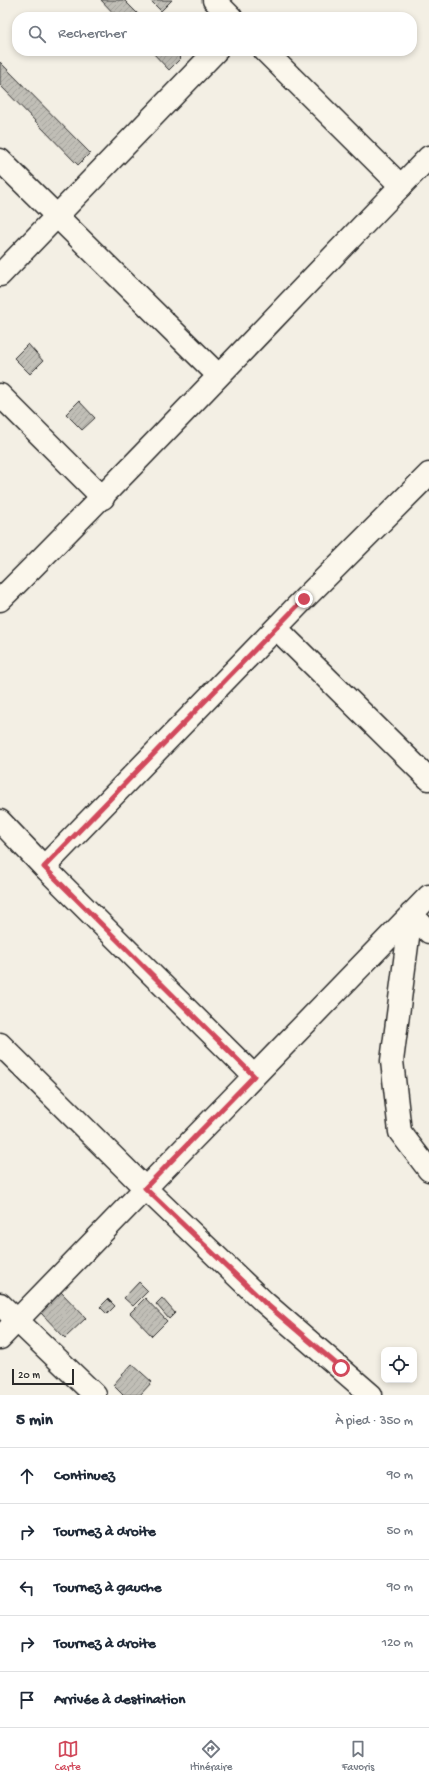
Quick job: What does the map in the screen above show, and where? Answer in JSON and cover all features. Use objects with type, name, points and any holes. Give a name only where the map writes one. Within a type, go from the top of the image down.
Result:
[{"type":"street","points":[[214,0],[226,12]]},
{"type":"street","points":[[0,275],[211,56]]},
{"type":"street","points":[[270,56],[401,186]]},
{"type":"street","points":[[0,600],[103,498],[429,157]]},
{"type":"street","points":[[0,160],[218,376]]},
{"type":"street","points":[[0,395],[103,498]]},
{"type":"street","points":[[44,867],[276,628],[429,474]]},
{"type":"street","points":[[276,628],[429,779]]},
{"type":"street","points":[[0,821],[44,867],[254,1076]]},
{"type":"street","points":[[0,1338],[429,896]]},
{"type":"street","points":[[411,914],[429,932]]},
{"type":"street","points":[[411,914],[392,1061],[400,1132],[429,1170]]},
{"type":"street","points":[[0,1044],[145,1188],[264,1302],[371,1395]]},
{"type":"street","points":[[0,1304],[17,1322],[95,1395]]},
{"type":"building","points":[[101,0],[124,0],[136,12],[112,12]]},
{"type":"building","points":[[150,0],[172,0],[161,11]]},
{"type":"building","points":[[156,56],[179,56],[181,58],[169,70]]},
{"type":"building","points":[[0,62],[90,153],[78,165],[0,85]]},
{"type":"building","points":[[28,344],[43,361],[30,374],[14,358]]},
{"type":"building","points":[[79,401],[95,418],[82,430],[66,414]]},
{"type":"building","points":[[139,1282],[148,1291],[133,1306],[124,1298]]},
{"type":"building","points":[[61,1292],[86,1318],[65,1338],[40,1312]]},
{"type":"building","points":[[145,1298],[167,1321],[152,1336],[130,1313]]},
{"type":"building","points":[[162,1298],[175,1313],[169,1319],[156,1304]]},
{"type":"building","points":[[108,1299],[115,1306],[107,1314],[100,1307]]},
{"type":"building","points":[[132,1364],[152,1382],[140,1395],[123,1395],[113,1385]]},
{"type":"route","points":[[304,599],[44,867],[254,1076],[145,1188],[264,1302],[341,1368]]}]
